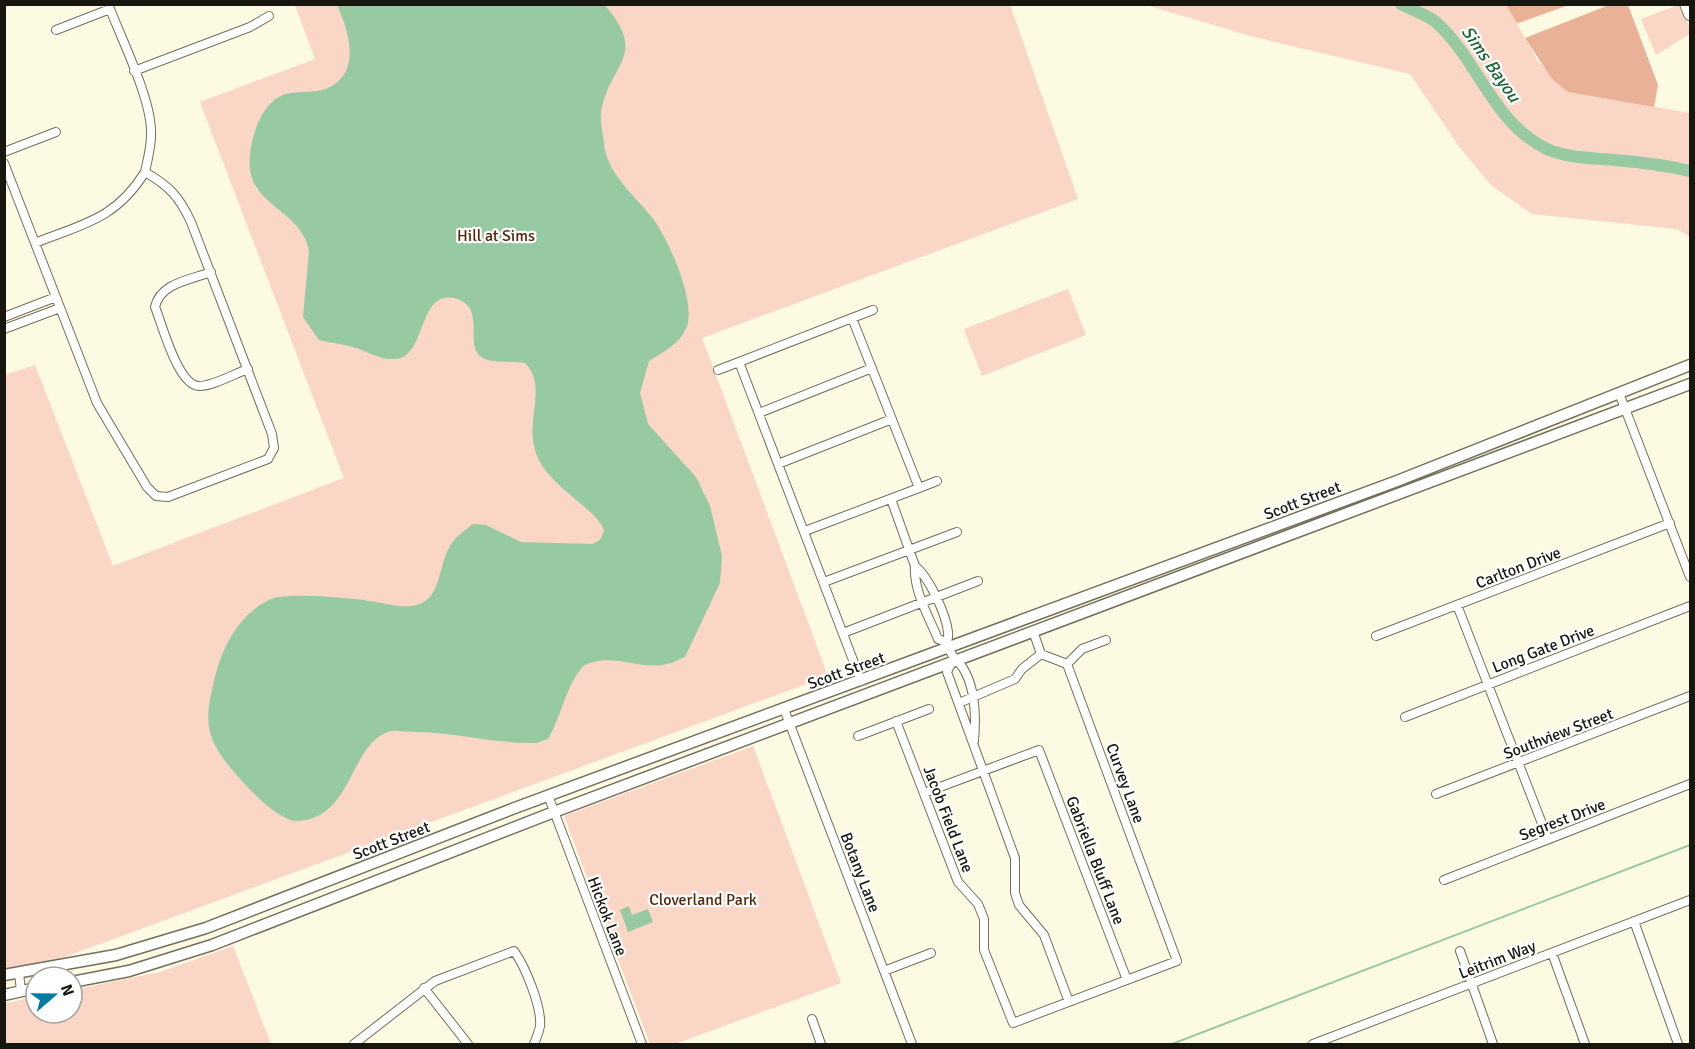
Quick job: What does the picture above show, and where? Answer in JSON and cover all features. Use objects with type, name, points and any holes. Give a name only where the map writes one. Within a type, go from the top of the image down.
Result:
[{"type":"main road","points":[[1686,4],[1690,14]]},
{"type":"main road","name":"Scott Street","points":[[4,975],[143,949],[251,911],[512,809],[549,798],[861,681],[947,646],[1091,596],[1396,481],[1690,365]]},
{"type":"main road","name":"Scott Street","points":[[84,979],[169,960],[789,723],[1690,384]]},
{"type":"main road","points":[[1396,481],[1402,494]]},
{"type":"main road","points":[[1198,555],[1202,568]]},
{"type":"main road","points":[[1091,596],[1095,608]]},
{"type":"main road","points":[[667,753],[673,767]]},
{"type":"main road","points":[[251,911],[257,927]]},
{"type":"main road","points":[[4,995],[24,990]]},
{"type":"street","points":[[35,243],[105,215],[132,192],[145,172],[150,150],[152,128],[134,71],[109,7],[56,30]]},
{"type":"street","points":[[134,71],[250,27],[269,16]]},
{"type":"street","points":[[4,152],[56,132]]},
{"type":"street","points":[[4,163],[97,403],[122,449],[147,487],[156,496],[168,497],[268,459],[274,448],[272,434],[248,369],[180,199],[163,183],[145,172]]},
{"type":"street","points":[[211,272],[164,289],[158,296],[155,307],[181,375],[189,384],[200,387],[248,369]]},
{"type":"street","points":[[56,297],[5,316],[8,328],[60,308]]},
{"type":"street","points":[[718,370],[873,310]]},
{"type":"street","points":[[852,318],[920,488]]},
{"type":"street","points":[[739,362],[861,681]]},
{"type":"street","points":[[759,413],[872,368]]},
{"type":"street","points":[[1619,393],[1690,577]]},
{"type":"street","points":[[778,464],[892,419]]},
{"type":"street","points":[[805,531],[937,481]]},
{"type":"street","points":[[891,499],[915,566],[914,577],[930,620],[938,639],[947,646],[953,661],[962,667],[973,696],[976,721],[974,746]]},
{"type":"street","name":"Carlton Drive","points":[[1376,636],[1670,524]]},
{"type":"street","points":[[824,582],[957,532]]},
{"type":"street","points":[[915,566],[924,573],[935,597],[949,634],[947,646]]},
{"type":"street","points":[[843,633],[978,580]]},
{"type":"street","points":[[1457,605],[1548,839]]},
{"type":"street","name":"Long Gate Drive","points":[[1405,717],[1690,606]]},
{"type":"street","points":[[930,620],[942,615]]},
{"type":"street","points":[[1033,631],[1041,654],[1067,664],[1082,649],[1106,640]]},
{"type":"street","points":[[959,703],[1015,679],[1022,669],[1041,654]]},
{"type":"street","points":[[953,661],[948,672],[981,771],[1015,858],[1015,893],[1019,905],[1044,935],[1069,1002],[1127,980]]},
{"type":"street","name":"Curvey Lane","points":[[1067,664],[1178,961],[1127,980]]},
{"type":"street","name":"Southview Street","points":[[1436,794],[1690,696]]},
{"type":"street","name":"Botany Lane","points":[[784,709],[912,1044]]},
{"type":"street","points":[[858,735],[929,709]]},
{"type":"street","name":"Jacob Field Lane","points":[[896,721],[958,882],[978,904],[984,919],[984,950],[1013,1023],[1069,1002]]},
{"type":"street","name":"Gabriella Bluff Lane","points":[[981,771],[1039,750],[1127,980]]},
{"type":"street","points":[[924,793],[981,771]]},
{"type":"street","name":"Segrest Drive","points":[[1444,880],[1690,784]]},
{"type":"street","name":"Hickok Lane","points":[[549,798],[642,1044]]},
{"type":"street","name":"Leitrim Way","points":[[1313,1044],[1333,1041],[1471,984],[1690,900]]},
{"type":"street","points":[[1634,921],[1678,1044]]},
{"type":"street","points":[[354,1044],[435,981],[514,951],[538,1010],[540,1026],[534,1044]]},
{"type":"street","points":[[1460,951],[1493,1044]]},
{"type":"street","points":[[884,971],[931,953]]},
{"type":"street","points":[[1552,953],[1585,1044]]},
{"type":"street","points":[[19,973],[21,991]]},
{"type":"street","points":[[424,988],[468,1044]]},
{"type":"street","points":[[812,1019],[821,1044]]},
{"type":"green space","name":"Hill at Sims","points":[[295,5],[1010,5],[1078,199],[702,338],[828,676],[43,965],[24,965],[24,972],[5,979],[5,375],[35,365],[113,566],[344,478],[200,102],[315,59]]},
{"type":"green space","points":[[1146,5],[1569,5],[1517,24],[1537,60],[1568,92],[1690,113],[1690,237],[1677,229],[1532,214],[1492,186],[1461,149],[1410,74],[1254,37]]},
{"type":"green space","points":[[1678,5],[1690,27],[1690,34],[1656,55],[1641,19]]},
{"type":"green space","points":[[1068,289],[1086,335],[982,376],[964,329]]},
{"type":"green space","name":"Cloverland Park","points":[[753,746],[841,983],[675,1044],[650,1044],[564,816]]},
{"type":"green space","points":[[233,946],[271,1044],[5,1044],[5,1004],[24,999],[24,1025],[84,1025],[84,988],[160,972]]},
{"type":"shaded area","points":[[604,4],[617,21],[624,35],[625,47],[623,58],[601,111],[606,154],[615,173],[657,225],[672,253],[684,287],[689,317],[686,329],[675,344],[649,361],[640,393],[648,424],[696,477],[710,506],[722,556],[720,583],[685,657],[656,665],[605,660],[583,666],[572,683],[548,739],[536,743],[391,731],[377,738],[367,749],[341,794],[330,807],[316,817],[298,821],[290,820],[273,810],[246,786],[224,760],[209,728],[209,705],[218,665],[234,631],[250,613],[271,599],[291,596],[349,598],[402,606],[420,604],[432,595],[450,546],[473,524],[486,525],[521,542],[592,544],[600,540],[604,531],[593,514],[562,488],[543,468],[537,456],[533,443],[536,394],[532,372],[525,363],[492,361],[479,355],[475,348],[471,310],[465,303],[454,298],[442,298],[433,305],[427,315],[411,350],[403,357],[391,359],[319,340],[303,317],[309,251],[304,236],[296,225],[264,197],[256,186],[250,172],[250,155],[259,121],[274,100],[287,94],[318,91],[330,87],[340,80],[346,70],[350,49],[337,5]]},
{"type":"shaded area","points":[[1506,5],[1569,5],[1517,23]]},
{"type":"shaded area","points":[[1609,5],[1628,5],[1658,85],[1654,107],[1568,92],[1552,79],[1525,38]]},
{"type":"shaded area","points":[[629,906],[632,915],[648,909],[653,922],[628,932],[620,910]]},
{"type":"waterway","name":"Sims Bayou","points":[[1401,4],[1437,23],[1452,39],[1513,124],[1528,138],[1547,149],[1571,156],[1643,163],[1690,171]]},
{"type":"waterway","points":[[1172,1044],[1690,845]]}]
